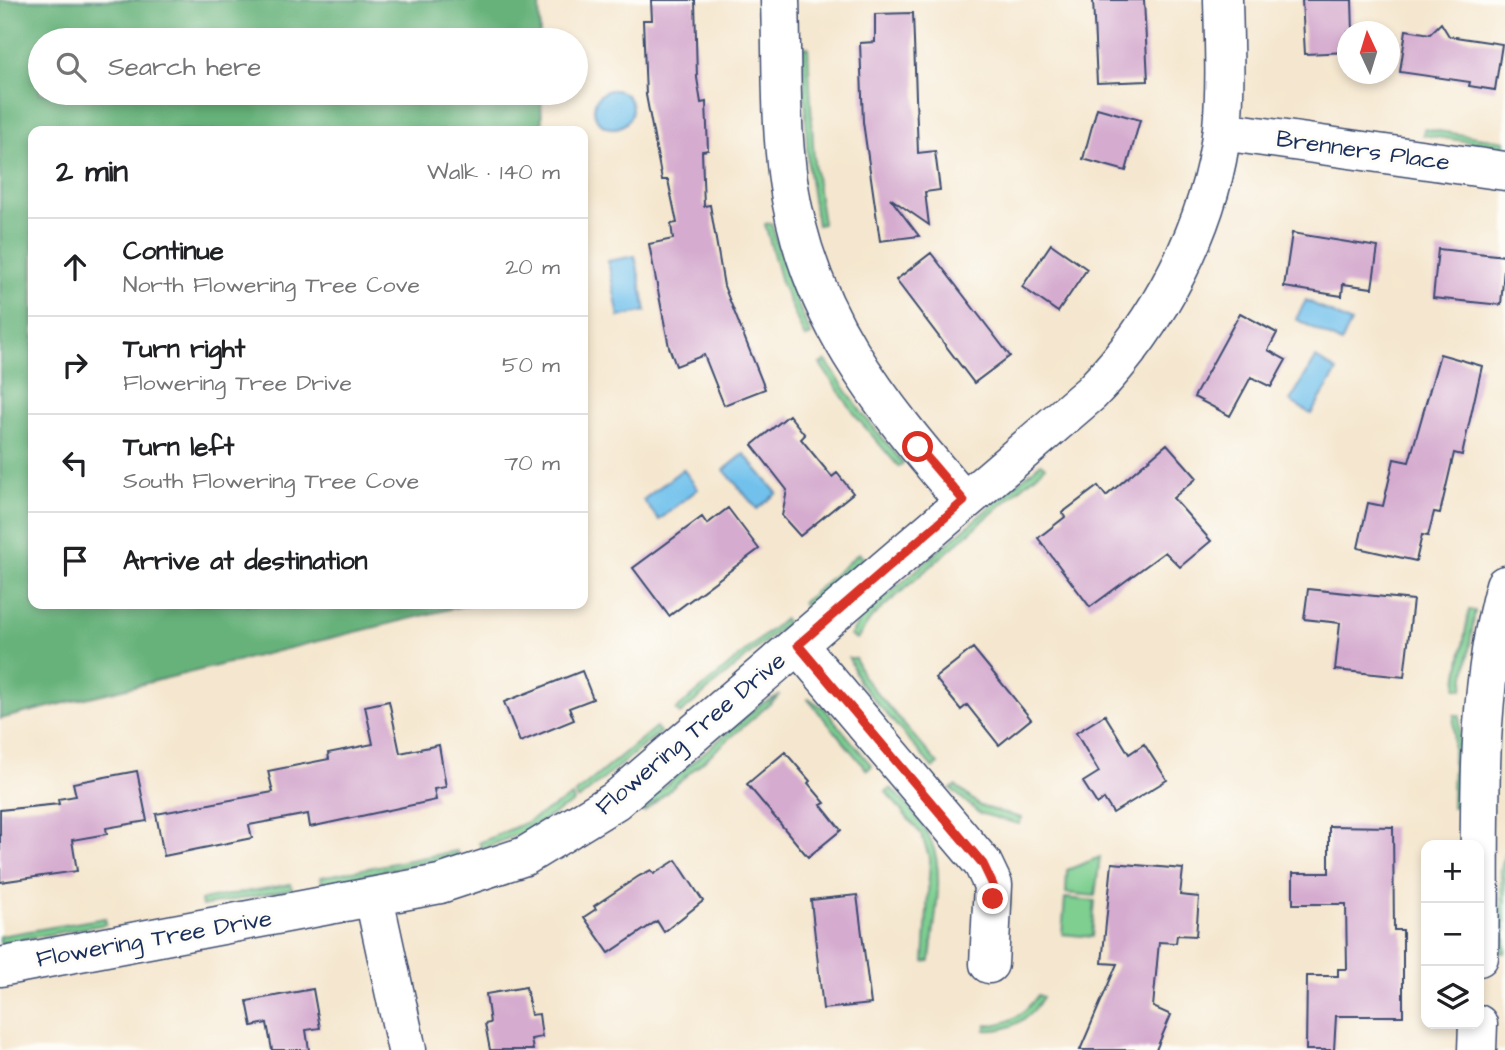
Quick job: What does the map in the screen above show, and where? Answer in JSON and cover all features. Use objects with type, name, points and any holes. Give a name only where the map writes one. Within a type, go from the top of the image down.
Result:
[{"type":"street","points":[[780,0],[788,181],[809,271],[840,338],[878,398],[964,501]]},
{"type":"street","name":"Flowering Tree Drive","points":[[0,967],[440,884],[502,866],[585,822],[615,801],[1091,393],[1114,369],[1168,292],[1203,206],[1222,131],[1225,50],[1223,0]]},
{"type":"street","name":"Brenners Place","points":[[1222,131],[1505,171]]},
{"type":"street","points":[[1484,905],[1494,801],[1486,678],[1505,585]]},
{"type":"street","points":[[798,645],[983,864],[993,885],[989,964]]},
{"type":"street","points":[[374,898],[407,1050]]},
{"type":"street","points":[[1477,1050],[1478,1029]]},
{"type":"green space","points":[[0,0],[539,0],[540,28],[28,28],[28,105],[541,105],[542,126],[28,126],[28,609],[450,609],[0,719]]},
{"type":"green space","points":[[808,47],[814,163],[823,224],[817,225],[808,166],[803,48]]},
{"type":"green space","points":[[1424,129],[1505,141],[1505,147],[1423,135]]},
{"type":"green space","points":[[771,223],[788,281],[811,335],[805,338],[781,282],[765,224]]},
{"type":"green space","points":[[826,361],[864,416],[903,463],[899,467],[858,419],[820,364]]},
{"type":"green space","points":[[1041,463],[1045,467],[872,617],[857,639],[850,636],[861,618]]},
{"type":"green space","points":[[859,553],[863,558],[806,608],[802,603]]},
{"type":"green space","points":[[1469,610],[1475,611],[1463,689],[1456,688]]},
{"type":"green space","points":[[784,619],[787,623],[680,714],[676,710]]},
{"type":"green space","points":[[849,658],[855,658],[863,677],[938,764],[933,768],[859,682]]},
{"type":"green space","points":[[780,695],[644,812],[640,807],[761,704]]},
{"type":"green space","points":[[807,698],[824,708],[872,766],[867,770]]},
{"type":"green space","points":[[1454,715],[1460,715],[1457,806],[1452,807]]},
{"type":"green space","points":[[656,727],[660,732],[578,800],[575,794]]},
{"type":"green space","points":[[956,786],[980,806],[1021,818],[1019,824],[979,813],[951,789]]},
{"type":"green space","points":[[891,788],[923,826],[935,854],[938,884],[930,961],[924,962],[930,859],[921,834],[886,792]]},
{"type":"green space","points":[[572,796],[574,802],[521,833],[482,849],[479,843],[527,822]]},
{"type":"green space","points":[[457,851],[458,856],[322,883],[321,877]]},
{"type":"green space","points":[[1505,852],[1505,953],[1501,953],[1501,869]]},
{"type":"green space","points":[[1100,857],[1095,896],[1066,893],[1067,870]]},
{"type":"green space","points":[[291,884],[292,889],[202,906],[201,900]]},
{"type":"green space","points":[[1065,898],[1095,901],[1092,937],[1062,934]]},
{"type":"green space","points":[[105,918],[106,924],[0,943],[0,936]]},
{"type":"green space","points":[[1038,995],[1043,997],[1038,1005],[1019,1022],[1003,1029],[985,1030],[987,1025],[1003,1023],[1016,1017]]},
{"type":"water","points":[[613,90],[627,95],[632,109],[627,123],[613,128],[599,123],[594,109],[599,95]]},
{"type":"water","points":[[635,256],[646,311],[619,317],[608,261]]},
{"type":"water","points":[[1306,300],[1351,323],[1341,343],[1296,319]]},
{"type":"water","points":[[1316,358],[1337,371],[1311,414],[1290,401]]},
{"type":"water","points":[[744,454],[777,493],[757,509],[724,470]]},
{"type":"water","points":[[683,469],[698,489],[659,520],[643,500]]},
{"type":"building","points":[[651,0],[695,0],[697,78],[701,103],[706,102],[708,150],[702,151],[704,206],[710,205],[724,286],[765,389],[724,405],[704,355],[676,366],[669,347],[649,244],[673,239],[671,224],[677,223],[668,180],[662,180],[646,95],[643,20],[652,20]]},
{"type":"building","points":[[1093,0],[1144,0],[1148,81],[1097,83]]},
{"type":"building","points":[[1302,0],[1352,0],[1353,21],[1337,21],[1337,53],[1305,54]]},
{"type":"building","points":[[913,13],[918,153],[935,151],[940,190],[925,192],[929,225],[890,198],[919,236],[880,241],[863,122],[860,43],[875,42],[875,14]]},
{"type":"building","points":[[1441,23],[1449,36],[1502,44],[1495,90],[1469,86],[1470,82],[1400,72],[1406,30],[1430,34]]},
{"type":"building","points":[[1097,108],[1140,120],[1126,171],[1083,159]]},
{"type":"building","points":[[1292,233],[1378,247],[1372,288],[1343,284],[1342,296],[1284,287]]},
{"type":"building","points":[[1051,244],[1087,269],[1058,312],[1022,287]]},
{"type":"building","points":[[1438,249],[1505,256],[1501,305],[1433,298]]},
{"type":"building","points":[[931,253],[1010,356],[974,383],[896,280]]},
{"type":"building","points":[[1240,313],[1277,333],[1268,350],[1286,360],[1271,387],[1251,377],[1230,416],[1194,397]]},
{"type":"building","points":[[1440,354],[1482,366],[1462,455],[1454,453],[1440,513],[1434,512],[1428,536],[1422,535],[1416,561],[1358,548],[1368,503],[1383,506],[1394,459],[1409,462]]},
{"type":"building","points":[[789,415],[805,435],[801,439],[832,477],[837,473],[853,493],[800,536],[782,516],[787,490],[752,445]]},
{"type":"building","points":[[1167,444],[1197,478],[1173,498],[1211,541],[1180,567],[1165,552],[1090,607],[1038,538],[1065,517],[1062,513],[1098,486],[1106,496]]},
{"type":"building","points":[[728,508],[759,549],[669,616],[633,568],[702,517],[707,524]]},
{"type":"building","points":[[1308,589],[1413,600],[1404,677],[1335,670],[1340,623],[1304,619]]},
{"type":"building","points":[[973,648],[1031,719],[999,745],[967,705],[961,710],[935,678]]},
{"type":"building","points":[[582,671],[593,699],[569,708],[574,720],[520,742],[504,702]]},
{"type":"building","points":[[389,701],[400,753],[439,745],[446,787],[434,789],[436,800],[310,827],[308,814],[249,825],[252,838],[164,856],[156,814],[273,792],[268,771],[329,759],[328,753],[373,744],[365,706]]},
{"type":"building","points":[[1105,715],[1129,754],[1144,744],[1167,780],[1113,813],[1104,799],[1097,804],[1083,782],[1099,772],[1076,733]]},
{"type":"building","points":[[785,752],[810,781],[808,783],[825,803],[821,805],[841,830],[808,857],[747,784]]},
{"type":"building","points":[[137,771],[147,821],[106,828],[107,834],[72,840],[77,871],[0,882],[0,810],[59,804],[58,799],[76,796],[73,783]]},
{"type":"building","points":[[1329,826],[1393,827],[1394,930],[1403,930],[1403,1016],[1336,1016],[1334,1050],[1306,1050],[1307,976],[1338,976],[1338,969],[1347,969],[1346,904],[1293,904],[1293,873],[1329,873]]},
{"type":"building","points":[[676,860],[703,901],[664,932],[657,921],[609,953],[584,917],[596,909],[594,906],[639,876],[651,870],[654,874]]},
{"type":"building","points":[[1112,863],[1183,869],[1180,895],[1199,897],[1196,936],[1177,935],[1176,943],[1159,942],[1153,1007],[1171,1015],[1156,1050],[1080,1050],[1117,964],[1102,963]]},
{"type":"building","points":[[857,895],[871,1004],[823,1009],[811,900]]},
{"type":"building","points":[[526,987],[531,1015],[539,1014],[542,1037],[531,1039],[533,1050],[490,1050],[485,1024],[490,1023],[486,994]]},
{"type":"building","points":[[313,989],[320,1028],[306,1030],[309,1050],[272,1050],[267,1023],[252,1026],[247,1001]]},
{"type":"route","points":[[918,447],[964,501],[798,645],[983,864],[993,885],[993,899]]}]
